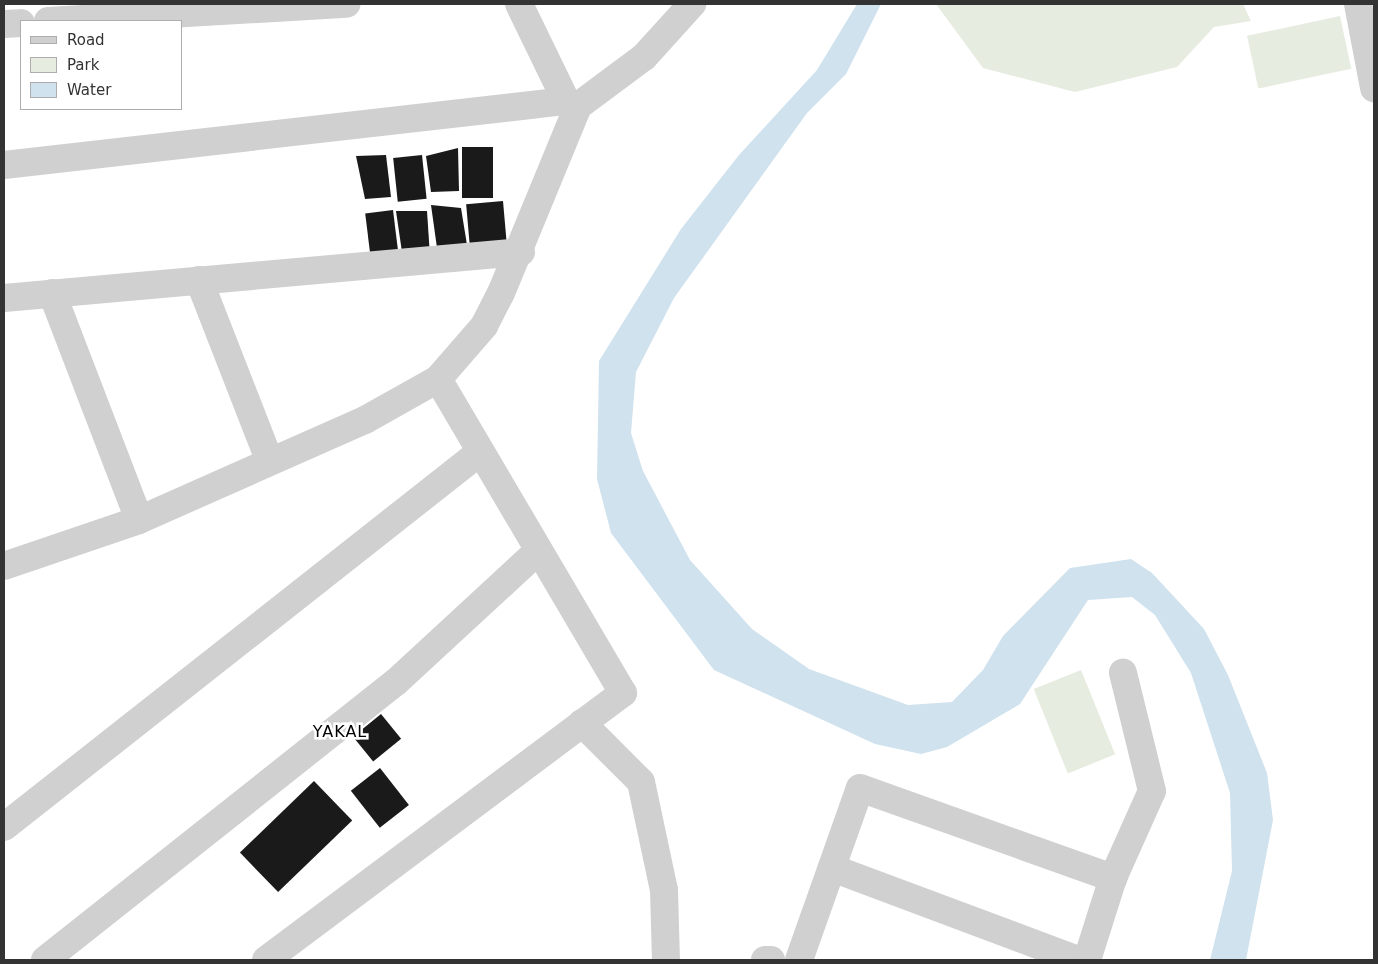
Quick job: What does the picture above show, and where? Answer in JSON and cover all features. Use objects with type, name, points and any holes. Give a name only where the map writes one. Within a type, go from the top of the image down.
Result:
[{"type":"street","points":[[66,20],[347,4]]},
{"type":"street","points":[[6,556],[139,520],[269,460],[365,420],[438,380],[484,326],[521,252],[572,104],[519,4]]},
{"type":"street","points":[[4,165],[572,104],[644,57],[692,4]]},
{"type":"street","points":[[1358,4],[1374,88]]},
{"type":"street","points":[[4,24],[20,23]]},
{"type":"street","points":[[4,298],[521,252]]},
{"type":"street","points":[[199,280],[269,460]]},
{"type":"street","points":[[52,293],[139,520]]},
{"type":"street","points":[[266,960],[624,693],[537,552],[438,380]]},
{"type":"street","points":[[4,827],[480,452]]},
{"type":"street","points":[[45,960],[396,682],[537,552]]},
{"type":"street","points":[[1087,960],[1113,878],[1152,791],[1123,673]]},
{"type":"street","points":[[582,723],[641,782],[664,890],[666,960]]},
{"type":"street","points":[[799,960],[860,788],[1113,878]]},
{"type":"street","points":[[832,868],[1078,960]]},
{"type":"street","points":[[765,960],[771,960]]},
{"type":"green space","points":[[936,4],[1243,4],[1251,21],[1214,27],[1177,67],[1075,92],[983,68]]},
{"type":"green space","points":[[1340,16],[1351,69],[1258,89],[1247,36]]},
{"type":"green space","points":[[1081,670],[1115,754],[1068,773],[1034,689]]},
{"type":"water","points":[[857,4],[881,4],[846,74],[807,113],[674,298],[636,372],[631,433],[643,471],[690,560],[752,629],[809,669],[908,705],[952,702],[983,670],[1003,636],[1070,568],[1131,559],[1152,573],[1204,629],[1228,675],[1267,773],[1273,820],[1246,960],[1210,960],[1232,871],[1230,793],[1191,673],[1155,615],[1132,597],[1088,600],[1020,704],[947,747],[921,754],[875,744],[714,670],[611,533],[597,479],[599,361],[681,229],[739,155],[817,70]]},
{"type":"building","points":[[462,147],[493,147],[493,198],[462,198]]},
{"type":"building","points":[[458,148],[459,191],[431,192],[426,156]]},
{"type":"building","points":[[386,155],[391,197],[365,199],[356,156]]},
{"type":"building","points":[[422,155],[427,199],[398,202],[393,158]]},
{"type":"building","points":[[503,201],[507,248],[470,251],[466,204]]},
{"type":"building","points":[[431,205],[461,208],[468,251],[438,255]]},
{"type":"building","points":[[393,210],[400,269],[372,272],[365,213]]},
{"type":"building","points":[[396,211],[427,211],[430,256],[403,259]]},
{"type":"building","points":[[381,714],[401,739],[373,762],[353,737]]},
{"type":"building","points":[[380,768],[409,805],[380,828],[351,791]]},
{"type":"building","points":[[314,781],[352,821],[278,892],[240,853]]},
{"type":"district","name":"YAKAL","points":[[340,732]]}]
